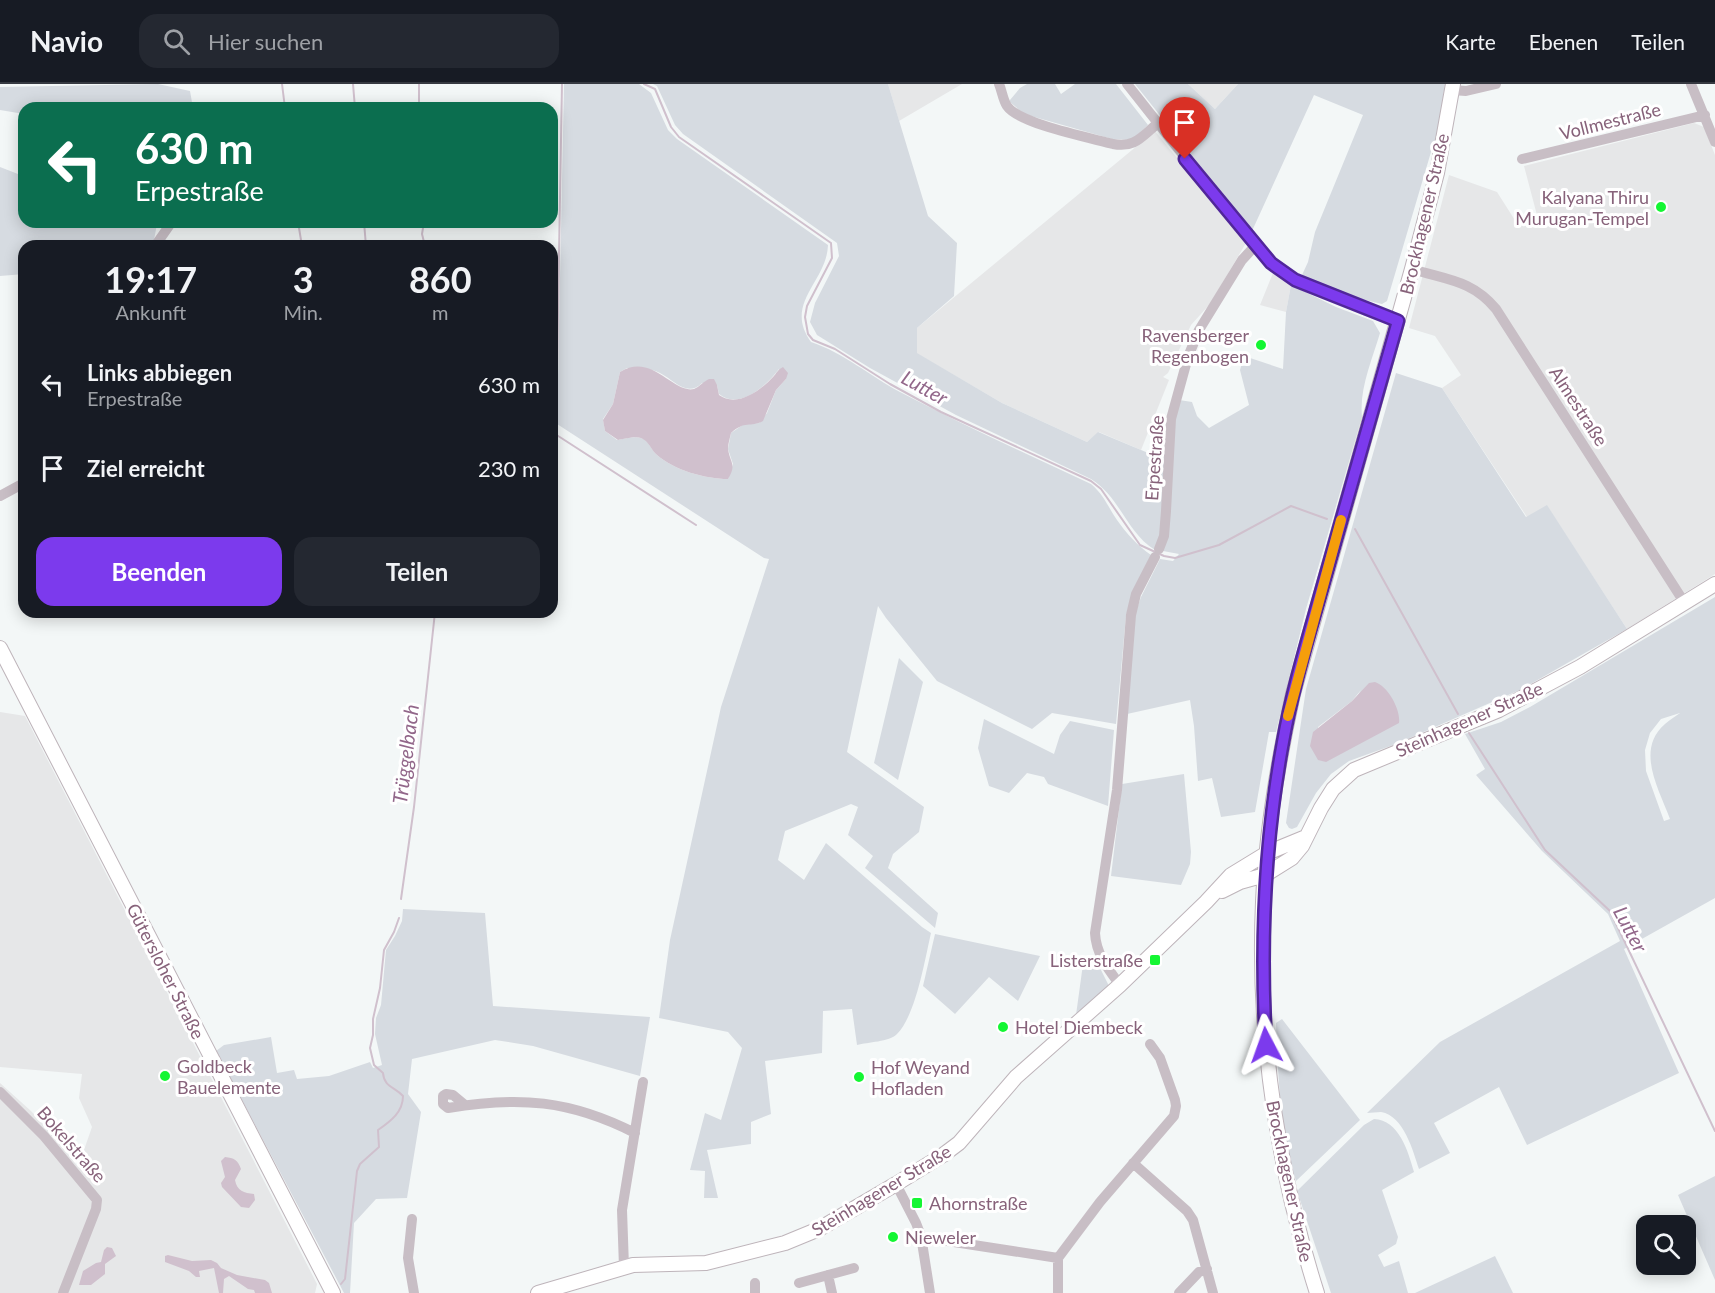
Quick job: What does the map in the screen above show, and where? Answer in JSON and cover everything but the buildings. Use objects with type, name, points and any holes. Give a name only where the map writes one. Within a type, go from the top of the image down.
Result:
[{"type":"main road","name":"Brockhagener Straße","points":[[1317,1293],[1289,1193],[1271,1092],[1263,995],[1262,923],[1267,853],[1277,775],[1293,694],[1412,269],[1437,173],[1452,87]]},
{"type":"main road","name":"Steinhagener Straße","points":[[1206,902],[1230,885],[1265,875],[1292,858],[1302,846],[1333,789],[1353,770],[1499,710],[1580,667],[1715,584]]},
{"type":"main road","name":"Gütersloher Straße","points":[[0,648],[333,1293]]},
{"type":"main road","name":"Steinhagener Straße","points":[[538,1293],[624,1267],[645,1264],[706,1263],[785,1243],[819,1229],[896,1184],[944,1155],[959,1143],[1025,1068],[1120,986],[1231,875],[1267,853],[1306,837]]},
{"type":"street","points":[[999,84],[1007,106],[1015,114],[1113,144],[1124,146],[1134,144],[1157,124]]},
{"type":"street","points":[[1127,84],[1255,246],[1271,263],[1295,280],[1398,321]]},
{"type":"street","points":[[1452,87],[1466,91],[1496,84]]},
{"type":"street","points":[[1691,84],[1715,142]]},
{"type":"street","name":"Vollmestraße","points":[[1522,159],[1705,115]]},
{"type":"street","name":"Erpestraße","points":[[1120,986],[1100,955],[1095,933],[1117,790],[1131,615],[1136,594],[1164,536],[1171,419],[1188,357],[1205,320],[1242,260],[1255,246]]},
{"type":"street","name":"Almestraße","points":[[1412,269],[1473,287],[1496,309],[1684,602]]},
{"type":"street","points":[[0,496],[18,486]]},
{"type":"street","points":[[1058,1293],[1058,1258],[1132,1163],[1171,1121],[1176,1106],[1160,1059],[1150,1044]]},
{"type":"street","points":[[624,1267],[621,1218],[644,1082]]},
{"type":"street","name":"Bokelstraße","points":[[0,1092],[44,1136],[97,1200],[96,1209],[63,1293]]},
{"type":"street","points":[[465,1105],[516,1101],[556,1104],[603,1118],[635,1133]]},
{"type":"street","points":[[1132,1163],[1193,1220],[1213,1293]]},
{"type":"street","points":[[896,1184],[916,1222],[922,1242],[930,1293]]},
{"type":"street","points":[[412,1219],[408,1258],[414,1293]]},
{"type":"street","points":[[922,1242],[942,1240],[1058,1258]]},
{"type":"street","points":[[800,1283],[854,1268]]},
{"type":"street","points":[[1179,1293],[1199,1272],[1207,1269]]},
{"type":"street","points":[[828,1275],[832,1293]]},
{"type":"shaded area","points":[[158,84],[190,91],[192,102],[18,102],[18,113],[0,110],[0,87]]},
{"type":"shaded area","points":[[564,84],[639,84],[651,93],[668,130],[677,139],[828,245],[826,258],[804,304],[802,316],[804,328],[811,342],[835,352],[889,386],[924,404],[1091,484],[1103,497],[1124,530],[1151,555],[1132,593],[1126,616],[1116,724],[1052,713],[1032,729],[937,681],[878,606],[847,752],[924,807],[919,832],[893,854],[888,868],[938,913],[935,928],[865,868],[873,856],[848,835],[858,807],[851,804],[785,831],[778,860],[804,880],[826,843],[931,933],[915,1001],[904,1025],[893,1037],[857,1045],[852,1009],[823,1011],[822,1053],[765,1061],[771,1114],[751,1122],[751,1144],[707,1150],[718,1198],[704,1198],[705,1171],[690,1170],[705,1113],[721,1120],[742,1048],[728,1032],[659,1018],[670,940],[721,707],[769,559],[764,558],[558,425]],"holes":[[[627,368],[657,371],[686,388],[691,389],[702,383],[717,385],[719,394],[736,400],[752,394],[768,382],[779,369],[786,379],[776,390],[767,413],[759,423],[744,424],[731,433],[728,449],[733,464],[728,479],[719,479],[690,473],[672,465],[657,455],[644,439],[635,437],[617,440],[605,431],[603,419],[613,404],[620,372]]]},
{"type":"shaded area","points":[[653,84],[888,84],[928,216],[957,243],[954,296],[917,328],[917,353],[1002,403],[1087,442],[1098,432],[1165,460],[1161,535],[1155,550],[1145,543],[1110,496],[1091,479],[956,415],[870,368],[817,335],[810,322],[815,303],[839,256],[837,243],[683,134],[675,125],[657,86]]},
{"type":"shaded area","points":[[888,84],[962,84],[899,121]]},
{"type":"shaded area","points":[[1027,84],[1055,84],[1061,94],[1075,84],[1116,84],[1148,125],[1132,140],[1112,139],[1024,114],[1010,100],[1020,88]]},
{"type":"shaded area","points":[[1135,84],[1188,84],[1215,109],[1238,84],[1445,84],[1436,143],[1431,152],[1387,301],[1382,304],[1340,294],[1302,275],[1308,262],[1315,232],[1363,115],[1314,95],[1252,231]]},
{"type":"shaded area","points":[[1188,84],[1238,84],[1215,109]]},
{"type":"shaded area","points":[[1694,123],[1704,127],[1715,155],[1715,574],[1627,629],[1547,506],[1527,517],[1442,388],[1461,375],[1435,336],[1409,328],[1449,175],[1497,192],[1518,225],[1538,219],[1524,166]]},
{"type":"shaded area","points":[[1155,131],[1246,243],[1210,304],[1191,325],[1168,373],[1163,377],[1169,380],[1141,450],[1099,432],[1087,442],[1002,403],[916,353],[917,328]]},
{"type":"shaded area","points":[[0,167],[18,174],[18,228],[156,228],[154,240],[18,240],[18,274],[0,276]]},
{"type":"shaded area","points":[[1273,273],[1291,285],[1286,312],[1260,305]]},
{"type":"shaded area","points":[[1291,285],[1336,307],[1373,321],[1380,333],[1364,385],[1362,417],[1306,609],[1276,732],[1269,732],[1255,812],[1221,817],[1212,778],[1198,781],[1190,700],[1127,714],[1135,614],[1160,559],[1173,561],[1179,554],[1163,551],[1175,418],[1179,400],[1192,402],[1197,416],[1209,428],[1249,405],[1240,370],[1244,356],[1283,369],[1286,312]]},
{"type":"shaded area","points":[[632,367],[652,370],[686,389],[694,389],[709,379],[714,379],[719,395],[733,400],[755,392],[783,367],[788,373],[786,379],[776,390],[763,421],[744,425],[731,433],[728,449],[732,467],[728,479],[700,475],[681,469],[657,455],[641,438],[618,440],[605,431],[603,420],[613,404],[620,372]]},
{"type":"shaded area","points":[[1396,373],[1442,388],[1526,517],[1547,505],[1627,629],[1522,689],[1396,744],[1349,761],[1331,774],[1316,793],[1297,827],[1292,829],[1286,823],[1306,689]],"holes":[[[1361,690],[1318,760],[1318,727],[1352,701]]]},
{"type":"shaded area","points":[[1715,597],[1715,898],[1624,949],[1679,1073],[1527,1145],[1499,1087],[1434,1123],[1450,1153],[1419,1169],[1406,1135],[1396,1120],[1381,1112],[1367,1113],[1440,1042],[1620,941],[1608,914],[1542,851],[1476,775],[1485,769],[1465,734],[1501,722]],"holes":[[[1680,713],[1656,734],[1650,758],[1656,783],[1670,819],[1664,821],[1646,771],[1645,750],[1650,733],[1661,719]]]},
{"type":"shaded area","points":[[899,658],[923,682],[898,780],[874,763]]},
{"type":"shaded area","points":[[1375,682],[1385,688],[1393,699],[1399,723],[1326,762],[1318,760],[1310,746],[1313,732],[1352,701],[1369,683]]},
{"type":"shaded area","points":[[0,712],[25,716],[317,1284],[315,1293],[0,1293],[0,1083],[50,1131],[78,1167],[92,1127],[79,1098],[82,1074],[0,1067]]},
{"type":"shaded area","points":[[984,719],[1054,754],[1060,735],[1070,721],[1114,730],[1108,806],[1048,784],[1044,777],[1027,773],[1009,793],[989,786],[978,748]]},
{"type":"shaded area","points":[[1184,774],[1191,852],[1190,864],[1181,885],[1111,876],[1122,784]]},
{"type":"shaded area","points":[[403,909],[485,913],[493,1006],[650,1017],[640,1076],[533,1046],[495,1040],[412,1059],[408,1094],[421,1112],[407,1198],[376,1199],[354,1223],[350,1293],[344,1293],[216,1051],[224,1045],[271,1037],[277,1073],[294,1070],[297,1079],[329,1076],[370,1062],[373,1068],[382,1065],[375,1034],[376,1018],[381,1005],[386,950],[402,921]]},
{"type":"shaded area","points":[[935,934],[1040,956],[1018,1001],[989,977],[955,1014],[923,986]]},
{"type":"shaded area","points":[[1096,960],[1109,986],[1076,1015],[1083,964]]},
{"type":"shaded area","points":[[1282,1019],[1360,1120],[1296,1181],[1286,1142],[1279,1083],[1276,1023]]},
{"type":"shaded area","points":[[1374,1119],[1383,1121],[1396,1131],[1409,1155],[1414,1172],[1382,1190],[1398,1237],[1396,1244],[1378,1255],[1384,1267],[1399,1261],[1408,1293],[1331,1293],[1297,1191],[1364,1125]]},
{"type":"shaded area","points":[[225,1157],[235,1160],[240,1166],[241,1169],[235,1180],[237,1187],[244,1192],[254,1194],[255,1200],[249,1208],[241,1207],[222,1187],[221,1183],[225,1177],[221,1161]]},
{"type":"shaded area","points":[[1715,1176],[1715,1280],[1696,1236],[1696,1215],[1687,1215],[1678,1195]]},
{"type":"shaded area","points":[[107,1247],[112,1248],[116,1256],[105,1264],[105,1274],[91,1285],[79,1285],[83,1271],[101,1262]]},
{"type":"shaded area","points":[[165,1256],[192,1261],[211,1260],[221,1268],[237,1275],[265,1280],[269,1283],[272,1293],[255,1293],[254,1290],[248,1289],[229,1276],[224,1279],[223,1293],[219,1293],[214,1268],[199,1271],[200,1277],[196,1277],[189,1271],[165,1262]]},
{"type":"shaded area","points":[[1495,1256],[1513,1293],[1415,1293]]},
{"type":"waterway","points":[[282,84],[284,102]]},
{"type":"waterway","points":[[353,84],[354,102]]},
{"type":"waterway","name":"Trüggelbach","points":[[419,84],[419,102]]},
{"type":"waterway","points":[[558,311],[562,84]]},
{"type":"waterway","name":"Lutter","points":[[644,84],[655,89],[671,127],[679,137],[831,243],[832,258],[807,306],[805,317],[808,334],[813,340],[835,349],[890,384],[941,412],[1091,481],[1101,489],[1140,545],[1164,556],[1175,558],[1219,545],[1291,506],[1327,519]]},
{"type":"waterway","points":[[299,228],[301,240]]},
{"type":"waterway","points":[[364,228],[366,240]]},
{"type":"waterway","name":"Trüggelbach","points":[[423,228],[424,240]]},
{"type":"waterway","points":[[558,436],[696,525]]},
{"type":"waterway","name":"Lutter","points":[[1355,529],[1458,714]]},
{"type":"waterway","name":"Trüggelbach","points":[[401,899],[414,807],[434,618]]},
{"type":"waterway","name":"Lutter","points":[[1469,733],[1545,850],[1610,911],[1715,1131]]},
{"type":"waterway","name":"Trüggelbach","points":[[341,1284],[345,1279],[357,1171],[360,1164],[379,1147],[378,1130],[395,1116],[401,1107],[403,1096],[385,1081],[383,1073],[374,1065],[370,1048],[384,950],[399,918]]},
{"type":"slow traffic","points":[[1288,716],[1341,520]]},
{"type":"place","name":"Kalyana Thiru Murugan-Tempel","points":[[1661,207]]},
{"type":"place","name":"Ravensberger Regenbogen","points":[[1261,345]]},
{"type":"place","name":"Listerstraße","points":[[1155,960]]},
{"type":"place","name":"Hotel Diembeck","points":[[1003,1027]]},
{"type":"place","name":"Goldbeck Bauelemente","points":[[165,1076]]},
{"type":"place","name":"Hof Weyand Hofladen","points":[[859,1077]]},
{"type":"place","name":"Ahornstraße","points":[[917,1203]]},
{"type":"place","name":"Nieweler","points":[[893,1237]]},
{"type":"route","points":[[1185,159],[1271,263],[1295,280],[1398,321],[1332,550],[1293,694],[1283,742],[1270,827],[1263,903],[1263,995],[1266,1045]]}]
